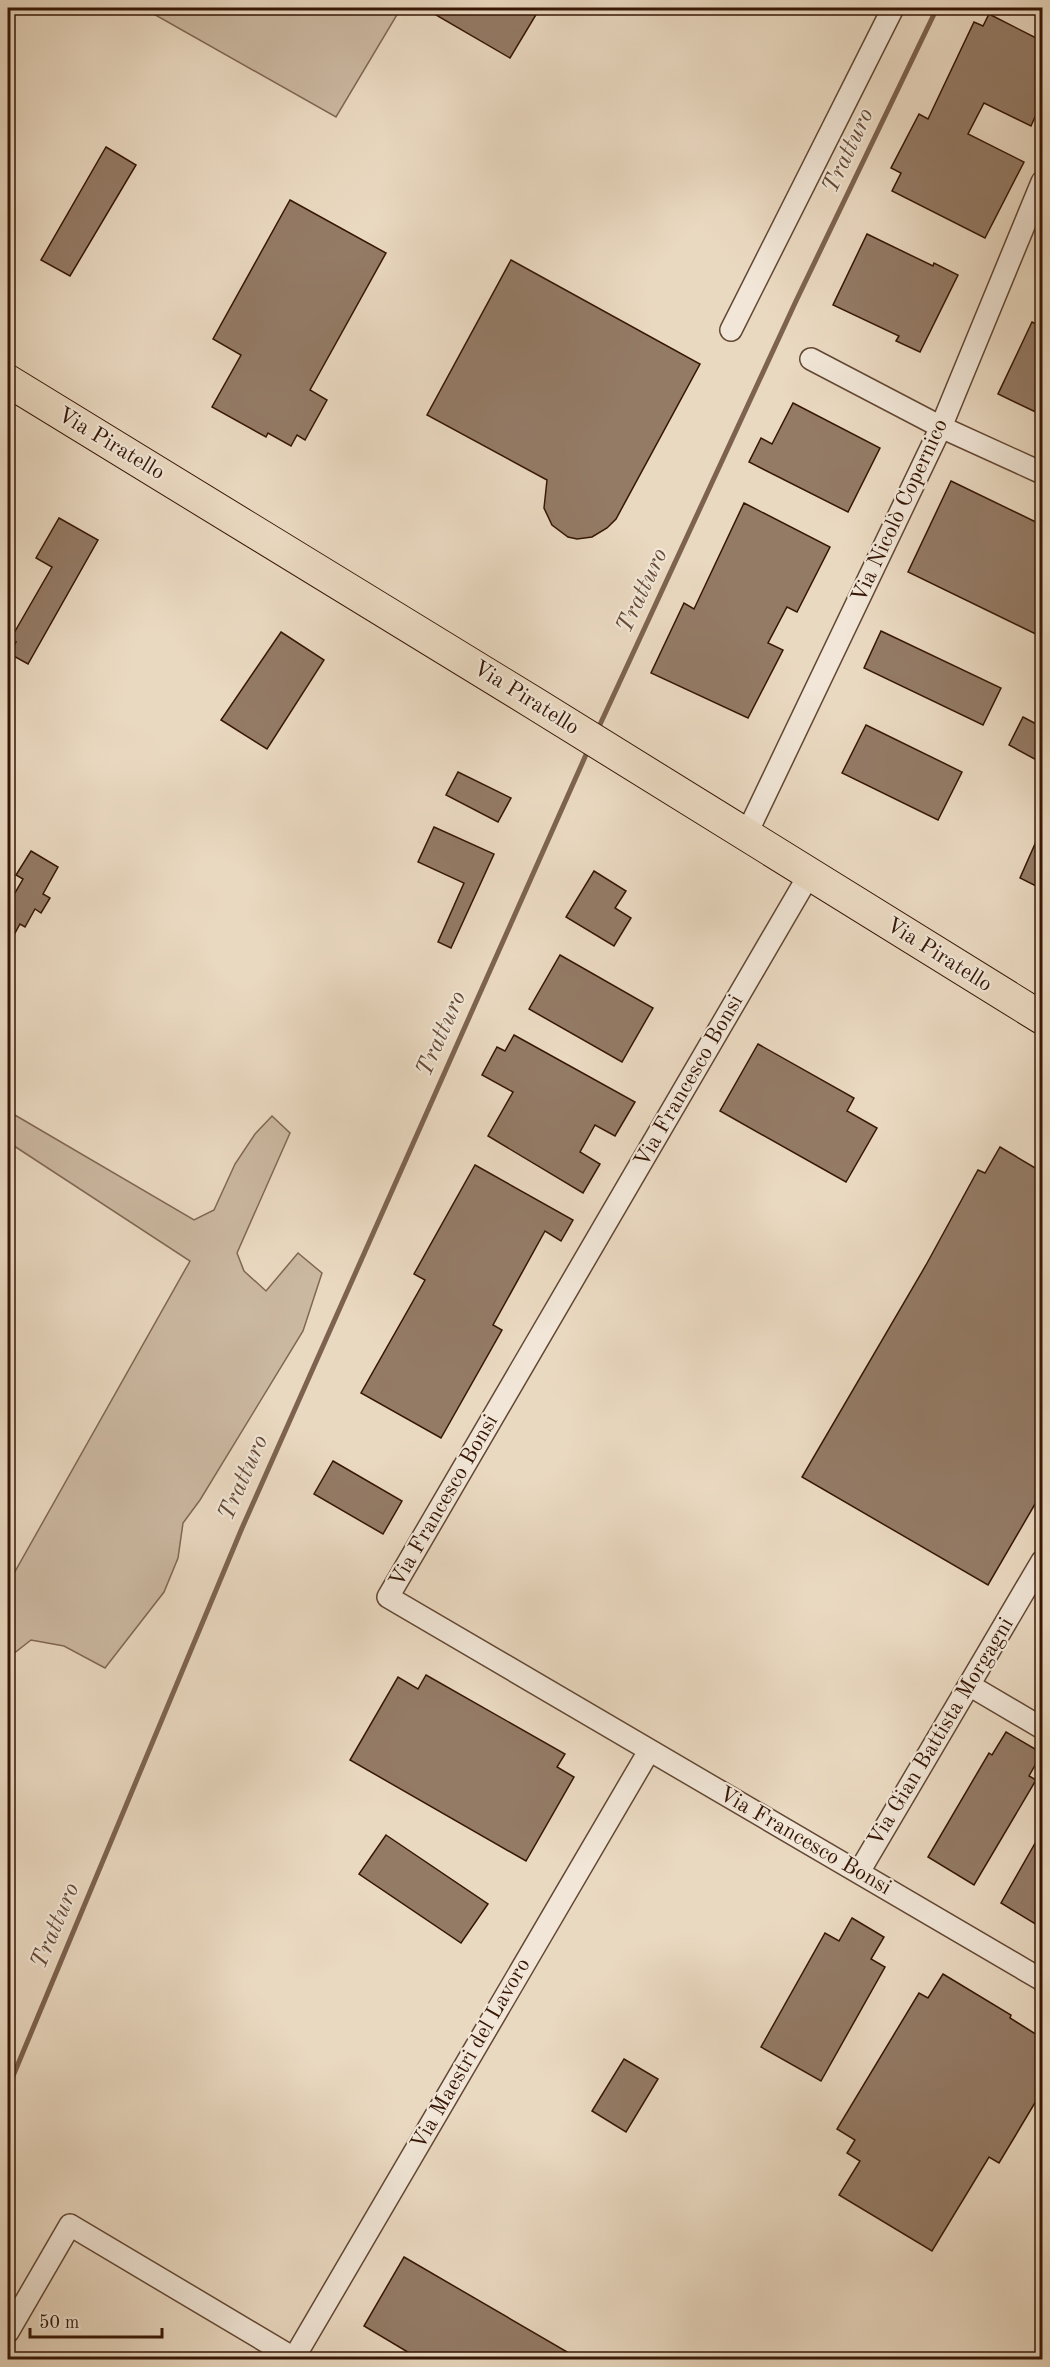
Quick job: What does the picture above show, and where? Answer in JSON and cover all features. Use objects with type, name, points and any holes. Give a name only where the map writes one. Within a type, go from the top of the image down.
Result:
[{"type":"main road","name":"Via Piratello","points":[[8,381],[562,719],[1042,1018]]},
{"type":"street","points":[[731,330],[893,8]]},
{"type":"street","name":"Via Nicolò Copernico","points":[[746,835],[941,427],[1042,182]]},
{"type":"street","points":[[812,359],[941,427],[1042,473]]},
{"type":"street","name":"Via Francesco Bonsi","points":[[810,875],[388,1597],[1042,1980]]},
{"type":"street","name":"Via Gian Battista Morgagni","points":[[859,1872],[1042,1561]]},
{"type":"street","points":[[969,1685],[1042,1728]]},
{"type":"street","name":"Via Maestri del Lavoro","points":[[296,2359],[649,1751]]},
{"type":"street","points":[[8,2332],[70,2225],[296,2359]]},
{"type":"shaded area","points":[[143,8],[361,8],[372,12],[375,8],[401,8],[336,117]]},
{"type":"shaded area","points":[[8,1111],[194,1220],[214,1210],[235,1164],[255,1134],[272,1116],[290,1133],[237,1253],[244,1271],[266,1291],[298,1253],[322,1273],[303,1331],[200,1500],[183,1523],[178,1558],[164,1592],[105,1668],[64,1646],[31,1640],[8,1658],[8,1584],[190,1261],[8,1142]]},
{"type":"building","points":[[424,8],[540,8],[510,58]]},
{"type":"building","points":[[989,14],[1042,41],[1042,120],[1035,117],[1031,126],[984,103],[968,134],[1024,162],[985,238],[892,191],[901,173],[891,168],[919,114],[928,119],[974,22],[983,26]]},
{"type":"building","points":[[106,147],[136,165],[70,276],[41,260]]},
{"type":"building","points":[[290,200],[386,253],[310,390],[327,400],[305,440],[297,435],[291,446],[268,433],[266,437],[212,407],[241,355],[213,339]]},
{"type":"building","points":[[867,234],[933,266],[934,263],[958,275],[920,352],[896,341],[899,336],[833,305]]},
{"type":"building","points":[[511,260],[700,364],[616,519],[592,537],[577,539],[568,537],[552,525],[544,508],[547,480],[427,415]]},
{"type":"building","points":[[1032,322],[1042,327],[1042,415],[998,394]]},
{"type":"building","points":[[793,403],[880,448],[848,512],[749,462],[761,438],[772,444]]},
{"type":"building","points":[[951,481],[1042,525],[1042,637],[908,572]]},
{"type":"building","points":[[744,503],[830,547],[797,612],[787,607],[768,643],[783,650],[748,718],[651,673],[684,603],[694,609]]},
{"type":"building","points":[[59,518],[98,540],[28,664],[10,654],[16,642],[10,640],[52,567],[36,558]]},
{"type":"building","points":[[881,631],[1001,688],[983,725],[864,668]]},
{"type":"building","points":[[281,632],[324,660],[267,749],[221,720]]},
{"type":"building","points":[[1023,717],[1042,727],[1042,763],[1009,745]]},
{"type":"building","points":[[866,725],[962,772],[938,820],[842,773]]},
{"type":"building","points":[[458,772],[511,798],[498,822],[446,795]]},
{"type":"building","points":[[434,827],[494,854],[451,948],[438,942],[464,883],[418,862]]},
{"type":"building","points":[[1042,828],[1042,889],[1020,878]]},
{"type":"building","points":[[31,851],[58,867],[43,894],[50,898],[41,913],[35,909],[25,927],[20,924],[8,946],[8,905],[23,879],[16,875]]},
{"type":"building","points":[[594,871],[626,891],[615,908],[631,918],[614,946],[566,917]]},
{"type":"building","points":[[560,955],[653,1008],[622,1062],[529,1009]]},
{"type":"building","points":[[514,1035],[635,1102],[615,1136],[595,1125],[580,1152],[600,1164],[583,1193],[488,1136],[513,1092],[482,1075],[497,1047],[505,1051]]},
{"type":"building","points":[[758,1044],[854,1098],[847,1111],[877,1128],[846,1182],[720,1111]]},
{"type":"building","points":[[1000,1147],[1042,1172],[1042,1492],[988,1585],[802,1477],[926,1265],[978,1170],[985,1173]]},
{"type":"building","points":[[475,1165],[573,1220],[561,1241],[545,1231],[493,1325],[502,1330],[441,1438],[361,1393],[425,1280],[414,1274]]},
{"type":"building","points":[[333,1461],[402,1501],[383,1534],[314,1494]]},
{"type":"building","points":[[426,1675],[565,1754],[557,1767],[574,1777],[526,1861],[350,1760],[398,1677],[418,1689]]},
{"type":"building","points":[[1006,1732],[1042,1753],[1029,1776],[1036,1780],[974,1885],[928,1857],[989,1753],[992,1755]]},
{"type":"building","points":[[1042,1831],[1042,1928],[1001,1903]]},
{"type":"building","points":[[386,1835],[488,1904],[461,1943],[359,1874]]},
{"type":"building","points":[[852,1918],[884,1937],[871,1959],[885,1967],[821,2081],[761,2047],[825,1933],[839,1941]]},
{"type":"building","points":[[943,1974],[1011,2015],[1010,2018],[1042,2038],[1042,2091],[999,2163],[989,2157],[932,2251],[839,2195],[860,2161],[847,2153],[855,2140],[837,2129],[919,1993],[928,1998]]},
{"type":"building","points":[[624,2059],[658,2079],[626,2132],[592,2111]]},
{"type":"building","points":[[404,2257],[581,2360],[421,2360],[364,2326]]},
{"type":"waterway","name":"Tratturo","points":[[597,731],[796,301],[937,8]]},
{"type":"waterway","name":"Tratturo","points":[[8,2088],[242,1528],[589,748]]}]
